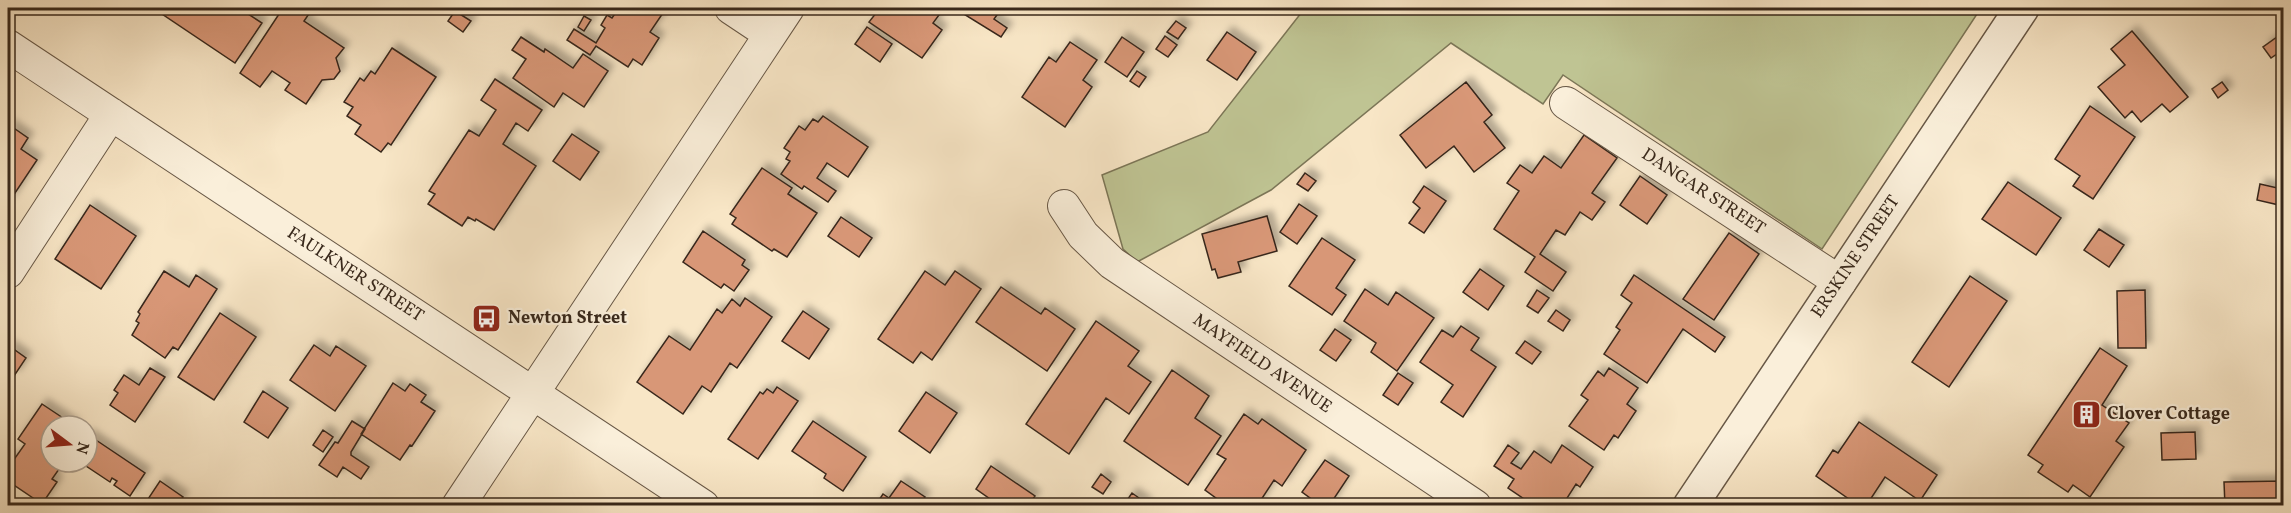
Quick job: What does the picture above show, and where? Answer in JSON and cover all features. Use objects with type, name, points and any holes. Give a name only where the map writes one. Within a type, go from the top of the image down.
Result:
[{"type":"street","points":[[731,8],[770,34]]},
{"type":"street","points":[[458,506],[788,8]]},
{"type":"street","name":"ERSKINE STREET","points":[[1690,506],[2022,8]]},
{"type":"street","name":"FAULKNER STREET","points":[[8,46],[703,506]]},
{"type":"street","name":"DANGAR STREET","points":[[1566,103],[1840,282]]},
{"type":"street","points":[[8,272],[111,114]]},
{"type":"street","name":"MAYFIELD AVENUE","points":[[1064,206],[1083,235],[1112,263],[1475,506]]},
{"type":"green space","points":[[1305,8],[1981,8],[1822,249],[1563,75],[1543,104],[1451,43],[1271,190],[1137,262],[1123,249],[1102,175],[1208,132]]},
{"type":"building","points":[[166,8],[239,8],[262,23],[235,63],[162,14]]},
{"type":"building","points":[[283,8],[313,8],[304,21],[344,48],[336,58],[340,71],[334,79],[322,80],[306,104],[285,90],[290,83],[272,71],[260,87],[240,73]]},
{"type":"building","points":[[619,8],[661,8],[665,10],[650,32],[659,38],[642,65],[633,59],[628,67],[596,46],[590,55],[567,40],[574,29],[596,43],[605,28],[601,25],[607,15],[612,18]]},
{"type":"building","points":[[880,8],[930,8],[939,15],[933,23],[942,30],[922,58],[869,22]]},
{"type":"building","points":[[954,8],[1002,8],[994,19],[1007,28],[1001,37]]},
{"type":"building","points":[[455,11],[471,21],[463,32],[448,21]]},
{"type":"building","points":[[584,16],[591,20],[584,31],[578,27]]},
{"type":"building","points":[[1176,21],[1186,28],[1178,39],[1167,32]]},
{"type":"building","points":[[867,27],[892,44],[880,62],[855,44]]},
{"type":"building","points":[[2132,31],[2188,97],[2170,112],[2162,104],[2141,122],[2132,111],[2125,118],[2098,87],[2125,65],[2111,49]]},
{"type":"building","points":[[1227,32],[1256,52],[1237,80],[1207,60]]},
{"type":"building","points":[[2284,32],[2284,49],[2271,58],[2263,47]]},
{"type":"building","points":[[1165,36],[1177,45],[1168,57],[1156,49]]},
{"type":"building","points":[[521,37],[544,52],[545,49],[573,68],[583,54],[608,71],[584,107],[563,93],[554,107],[513,78],[526,59],[512,50]]},
{"type":"building","points":[[1122,37],[1144,52],[1127,77],[1105,62]]},
{"type":"building","points":[[1070,42],[1097,60],[1083,80],[1092,87],[1065,127],[1022,97],[1049,57],[1056,62]]},
{"type":"building","points":[[392,48],[436,77],[391,145],[388,143],[381,152],[355,134],[361,125],[347,116],[353,107],[344,102],[360,78],[364,81],[371,71],[375,74]]},
{"type":"building","points":[[1137,71],[1146,77],[1139,87],[1130,81]]},
{"type":"building","points":[[495,79],[542,110],[528,131],[516,123],[503,144],[536,166],[494,230],[468,217],[462,226],[428,204],[435,194],[429,191],[469,130],[479,136],[496,110],[481,100]]},
{"type":"building","points":[[1466,82],[1492,115],[1484,122],[1505,148],[1474,172],[1454,146],[1426,168],[1400,135]]},
{"type":"building","points":[[2222,82],[2228,90],[2218,98],[2212,89]]},
{"type":"building","points":[[2090,106],[2135,137],[2093,199],[2073,186],[2080,176],[2055,159]]},
{"type":"building","points":[[823,116],[868,147],[848,177],[827,163],[817,178],[836,191],[828,202],[804,186],[802,189],[781,174],[790,161],[786,159],[790,152],[784,148],[799,126],[805,130],[813,119],[818,122]]},
{"type":"building","points":[[8,124],[28,138],[21,149],[37,160],[9,202]]},
{"type":"building","points":[[572,134],[599,152],[580,180],[553,161]]},
{"type":"building","points":[[1584,135],[1617,158],[1592,193],[1605,202],[1592,220],[1580,212],[1565,235],[1556,230],[1540,254],[1566,272],[1553,291],[1525,272],[1535,257],[1494,229],[1519,191],[1507,183],[1520,165],[1532,173],[1544,156],[1561,168]]},
{"type":"building","points":[[762,168],[792,188],[788,194],[817,213],[787,257],[774,249],[772,251],[732,224],[736,218],[730,214]]},
{"type":"building","points":[[1305,173],[1316,181],[1308,191],[1297,184]]},
{"type":"building","points":[[1640,176],[1667,195],[1647,224],[1620,205]]},
{"type":"building","points":[[2008,182],[2061,218],[2036,255],[1982,219]]},
{"type":"building","points":[[2260,184],[2282,189],[2279,205],[2257,200]]},
{"type":"building","points":[[1424,186],[1446,201],[1424,233],[1409,223],[1420,208],[1413,202]]},
{"type":"building","points":[[1299,204],[1317,216],[1297,244],[1280,232]]},
{"type":"building","points":[[90,205],[136,236],[101,289],[55,259]]},
{"type":"building","points":[[1267,216],[1277,251],[1238,262],[1241,272],[1218,278],[1215,269],[1212,270],[1202,234]]},
{"type":"building","points":[[841,217],[872,238],[859,257],[828,236]]},
{"type":"building","points":[[2099,229],[2124,245],[2109,267],[2084,250]]},
{"type":"building","points":[[703,231],[745,260],[742,265],[749,270],[734,291],[724,284],[721,288],[683,262]]},
{"type":"building","points":[[1729,233],[1759,254],[1714,320],[1683,299]]},
{"type":"building","points":[[1322,238],[1355,260],[1336,288],[1346,295],[1332,315],[1289,286]]},
{"type":"building","points":[[1480,269],[1504,286],[1488,310],[1463,292]]},
{"type":"building","points":[[164,271],[189,287],[196,275],[217,289],[178,350],[173,347],[165,358],[132,335],[139,323],[136,321],[140,314],[138,312]]},
{"type":"building","points":[[925,271],[945,285],[955,271],[981,289],[932,360],[921,352],[913,363],[878,339]]},
{"type":"building","points":[[1634,275],[1725,337],[1715,352],[1683,329],[1647,383],[1604,354],[1620,330],[1616,327],[1632,303],[1621,295]]},
{"type":"building","points":[[1970,276],[2007,301],[1949,387],[1912,362]]},
{"type":"building","points":[[1001,287],[1041,314],[1045,308],[1075,329],[1047,371],[976,322]]},
{"type":"building","points":[[1365,289],[1388,305],[1396,292],[1434,318],[1397,371],[1371,352],[1376,343],[1344,321]]},
{"type":"building","points":[[1537,290],[1549,298],[1538,313],[1527,306]]},
{"type":"building","points":[[2145,290],[2146,348],[2118,348],[2117,291]]},
{"type":"building","points":[[745,298],[772,317],[737,368],[730,363],[711,392],[702,386],[683,414],[637,382],[669,336],[690,350],[717,309],[722,313],[732,299],[740,306]]},
{"type":"building","points":[[1556,310],[1570,320],[1563,331],[1548,321]]},
{"type":"building","points":[[803,311],[829,329],[809,359],[782,341]]},
{"type":"building","points":[[220,313],[256,337],[214,400],[178,377]]},
{"type":"building","points":[[1096,321],[1139,351],[1128,366],[1151,382],[1129,414],[1106,398],[1069,454],[1026,424]]},
{"type":"building","points":[[1461,326],[1479,338],[1471,350],[1496,367],[1463,417],[1441,402],[1453,385],[1420,362],[1442,330],[1453,337]]},
{"type":"building","points":[[1335,329],[1351,340],[1336,361],[1320,350]]},
{"type":"building","points":[[1525,341],[1541,352],[1532,364],[1516,353]]},
{"type":"building","points":[[8,345],[26,358],[14,376],[8,372]]},
{"type":"building","points":[[314,345],[330,356],[336,346],[366,366],[335,411],[290,380]]},
{"type":"building","name":"Clover Cottage","points":[[2100,348],[2127,366],[2102,405],[2129,423],[2116,441],[2124,447],[2090,497],[2073,485],[2068,492],[2038,472],[2043,465],[2028,455]]},
{"type":"building","points":[[150,368],[165,377],[135,422],[110,405],[118,393],[114,390],[124,375],[139,385]]},
{"type":"building","points":[[1609,368],[1638,388],[1627,404],[1636,411],[1618,438],[1614,435],[1604,450],[1569,426],[1588,400],[1581,395],[1598,371],[1604,376]]},
{"type":"building","points":[[1172,370],[1209,396],[1195,418],[1221,436],[1188,485],[1124,441]]},
{"type":"building","points":[[1398,373],[1413,383],[1398,405],[1383,395]]},
{"type":"building","points":[[393,383],[405,391],[410,384],[426,395],[421,402],[435,411],[400,460],[361,434]]},
{"type":"building","points":[[777,387],[798,401],[758,459],[728,439],[760,392],[763,394],[767,389],[773,393]]},
{"type":"building","points":[[263,391],[288,408],[268,438],[244,422]]},
{"type":"building","points":[[926,392],[957,413],[930,453],[899,431]]},
{"type":"building","points":[[42,404],[57,414],[39,414],[39,474],[56,474],[52,479],[57,482],[42,504],[8,481],[8,457],[13,461],[25,444],[18,439]]},
{"type":"building","points":[[1244,414],[1258,424],[1262,419],[1306,450],[1282,486],[1274,480],[1257,506],[1227,506],[1205,490],[1226,459],[1217,454]]},
{"type":"building","points":[[352,421],[365,429],[351,452],[351,455],[369,467],[361,479],[343,467],[337,477],[319,465],[335,442],[338,443]]},
{"type":"building","points":[[813,421],[866,457],[843,491],[824,478],[826,474],[792,451]]},
{"type":"building","points":[[1859,422],[1937,475],[1920,501],[1885,477],[1866,506],[1859,506],[1816,476],[1833,450],[1838,453]]},
{"type":"building","points":[[323,430],[333,437],[323,452],[313,445]]},
{"type":"building","points":[[2195,432],[2196,459],[2162,460],[2161,433]]},
{"type":"building","points":[[99,442],[145,473],[130,496],[114,485],[117,481],[112,478],[110,482],[98,474]]},
{"type":"building","points":[[1508,445],[1519,453],[1511,463],[1521,469],[1534,451],[1551,463],[1562,445],[1593,467],[1580,487],[1576,484],[1562,506],[1549,506],[1543,502],[1541,506],[1523,506],[1520,504],[1524,499],[1508,488],[1514,479],[1494,466]]},
{"type":"building","points":[[1325,460],[1349,476],[1329,506],[1321,506],[1302,492]]},
{"type":"building","points":[[991,466],[1035,496],[1028,506],[986,506],[990,499],[976,489]]},
{"type":"building","points":[[1101,474],[1111,482],[1103,494],[1092,487]]},
{"type":"building","points":[[160,481],[183,497],[177,506],[157,506],[148,499]]},
{"type":"building","points":[[901,481],[925,497],[919,506],[875,506],[883,494],[889,498]]},
{"type":"building","points":[[2284,481],[2284,506],[2225,506],[2224,482]]},
{"type":"building","points":[[1132,493],[1146,503],[1145,506],[1123,506]]},
{"type":"place","name":"Newton Street","points":[[487,318]]},
{"type":"place","name":"Clover Cottage","points":[[2086,414]]}]
